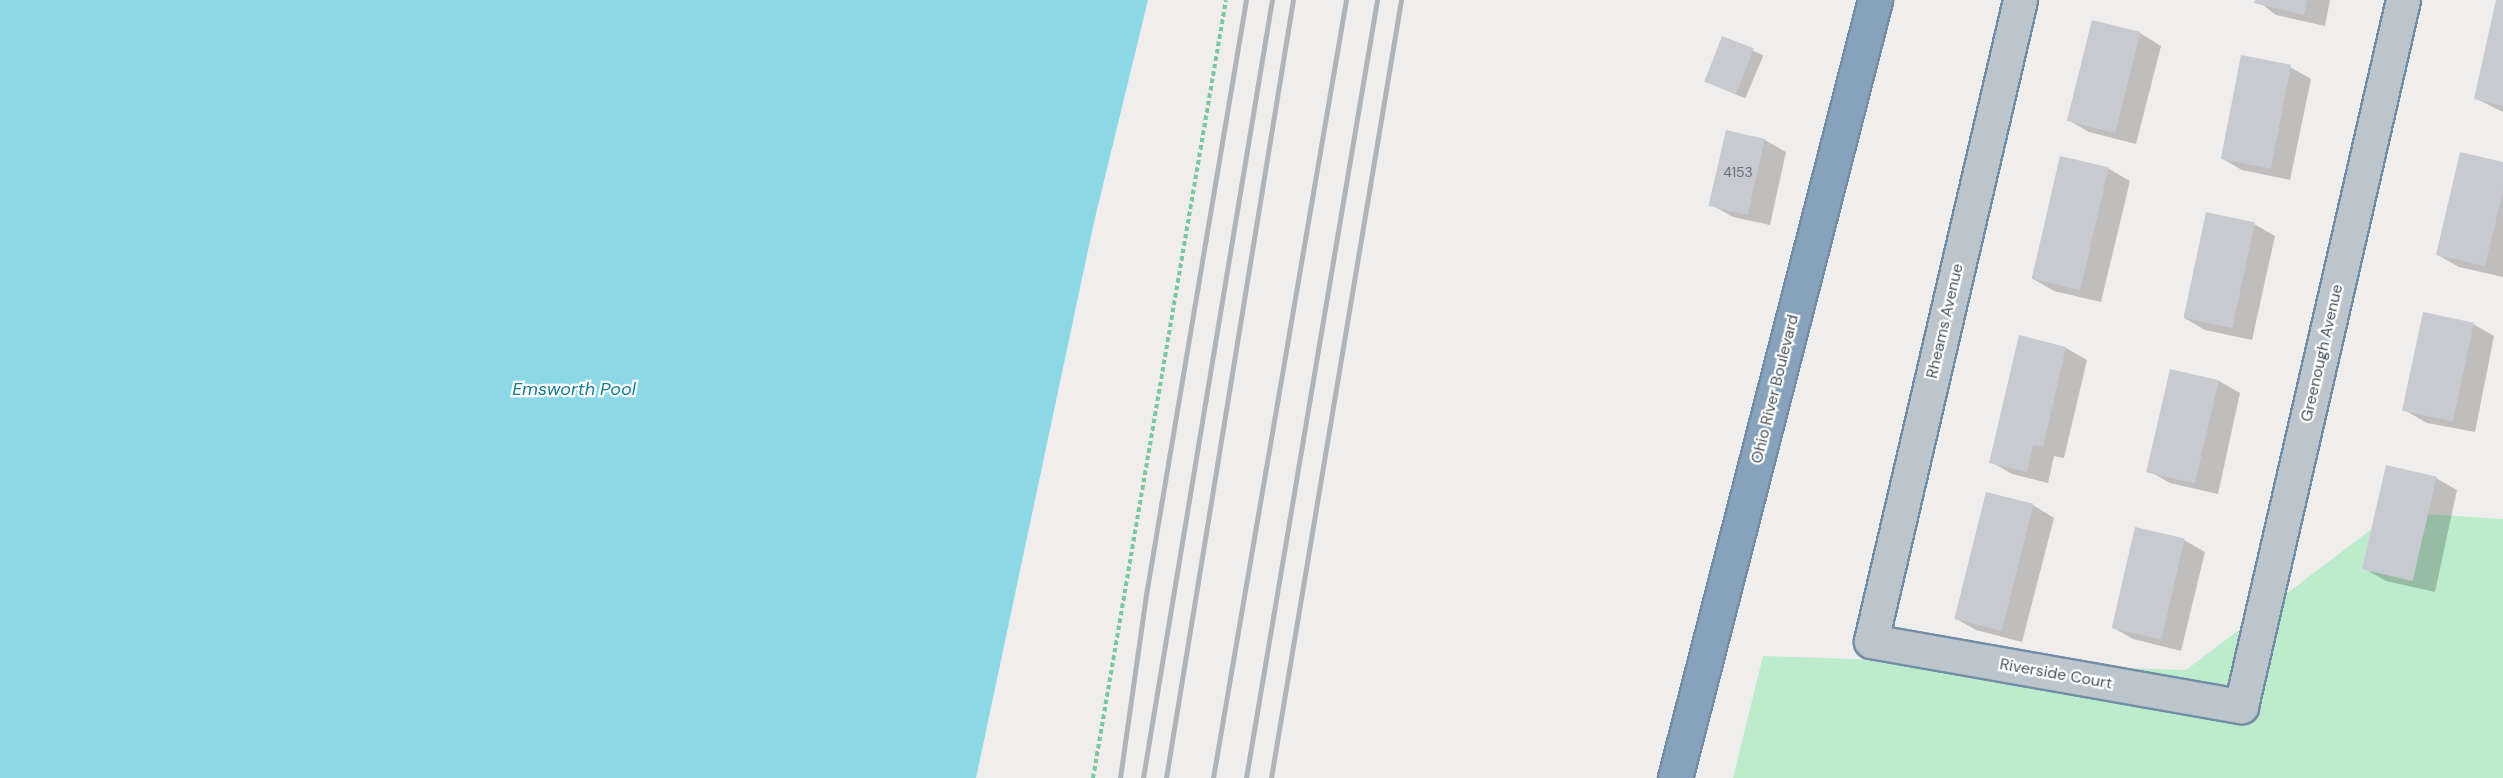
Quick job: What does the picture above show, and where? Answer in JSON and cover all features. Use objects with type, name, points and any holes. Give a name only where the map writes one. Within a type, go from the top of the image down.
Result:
[{"type":"highway","name":"Ohio River Boulevard","points":[[1675,778],[1875,0]]},
{"type":"street","name":"Rheams Avenue","points":[[1871,641],[2020,0]]},
{"type":"street","name":"Greenough Avenue","points":[[2241,706],[2403,0]]},
{"type":"street","name":"Riverside Court","points":[[1871,641],[2241,706]]},
{"type":"path","points":[[1093,778],[1226,0]]},
{"type":"green space","points":[[2394,512],[2503,519],[2503,778],[1733,778],[1763,656],[2186,670]]},
{"type":"water","name":"Emsworth Pool","points":[[0,0],[1148,0],[1094,222],[976,778],[0,778]]},
{"type":"building","points":[[2255,0],[2307,0],[2304,15],[2254,3]]},
{"type":"building","points":[[2496,0],[2503,0],[2503,106],[2474,99]]},
{"type":"building","points":[[2092,20],[2141,32],[2115,133],[2067,121]]},
{"type":"building","points":[[1722,36],[1754,48],[1736,94],[1704,82]]},
{"type":"building","points":[[2241,55],[2291,65],[2271,169],[2221,159]]},
{"type":"building","points":[[1726,130],[1765,139],[1747,215],[1708,206]]},
{"type":"building","points":[[2460,152],[2503,162],[2503,191],[2485,266],[2436,255]]},
{"type":"building","points":[[2060,156],[2109,167],[2080,290],[2032,279]]},
{"type":"building","points":[[2206,212],[2255,222],[2232,328],[2184,318]]},
{"type":"building","points":[[2423,312],[2474,323],[2453,422],[2402,411]]},
{"type":"building","points":[[2019,335],[2066,347],[2043,447],[2033,445],[2027,472],[1989,463]]},
{"type":"building","points":[[2170,369],[2219,380],[2195,484],[2146,472]]},
{"type":"building","points":[[2386,465],[2437,477],[2413,581],[2362,569]]},
{"type":"building","points":[[1986,492],[2034,504],[2002,631],[1954,619]]},
{"type":"building","points":[[2135,527],[2185,538],[2161,640],[2112,628]]},
{"type":"railway","points":[[1120,778],[1147,589],[1246,0]]},
{"type":"railway","points":[[1143,778],[1272,0]]},
{"type":"railway","points":[[1166,778],[1293,0]]},
{"type":"railway","points":[[1213,778],[1346,0]]},
{"type":"railway","points":[[1246,778],[1377,0]]},
{"type":"railway","points":[[1271,778],[1401,0]]}]
